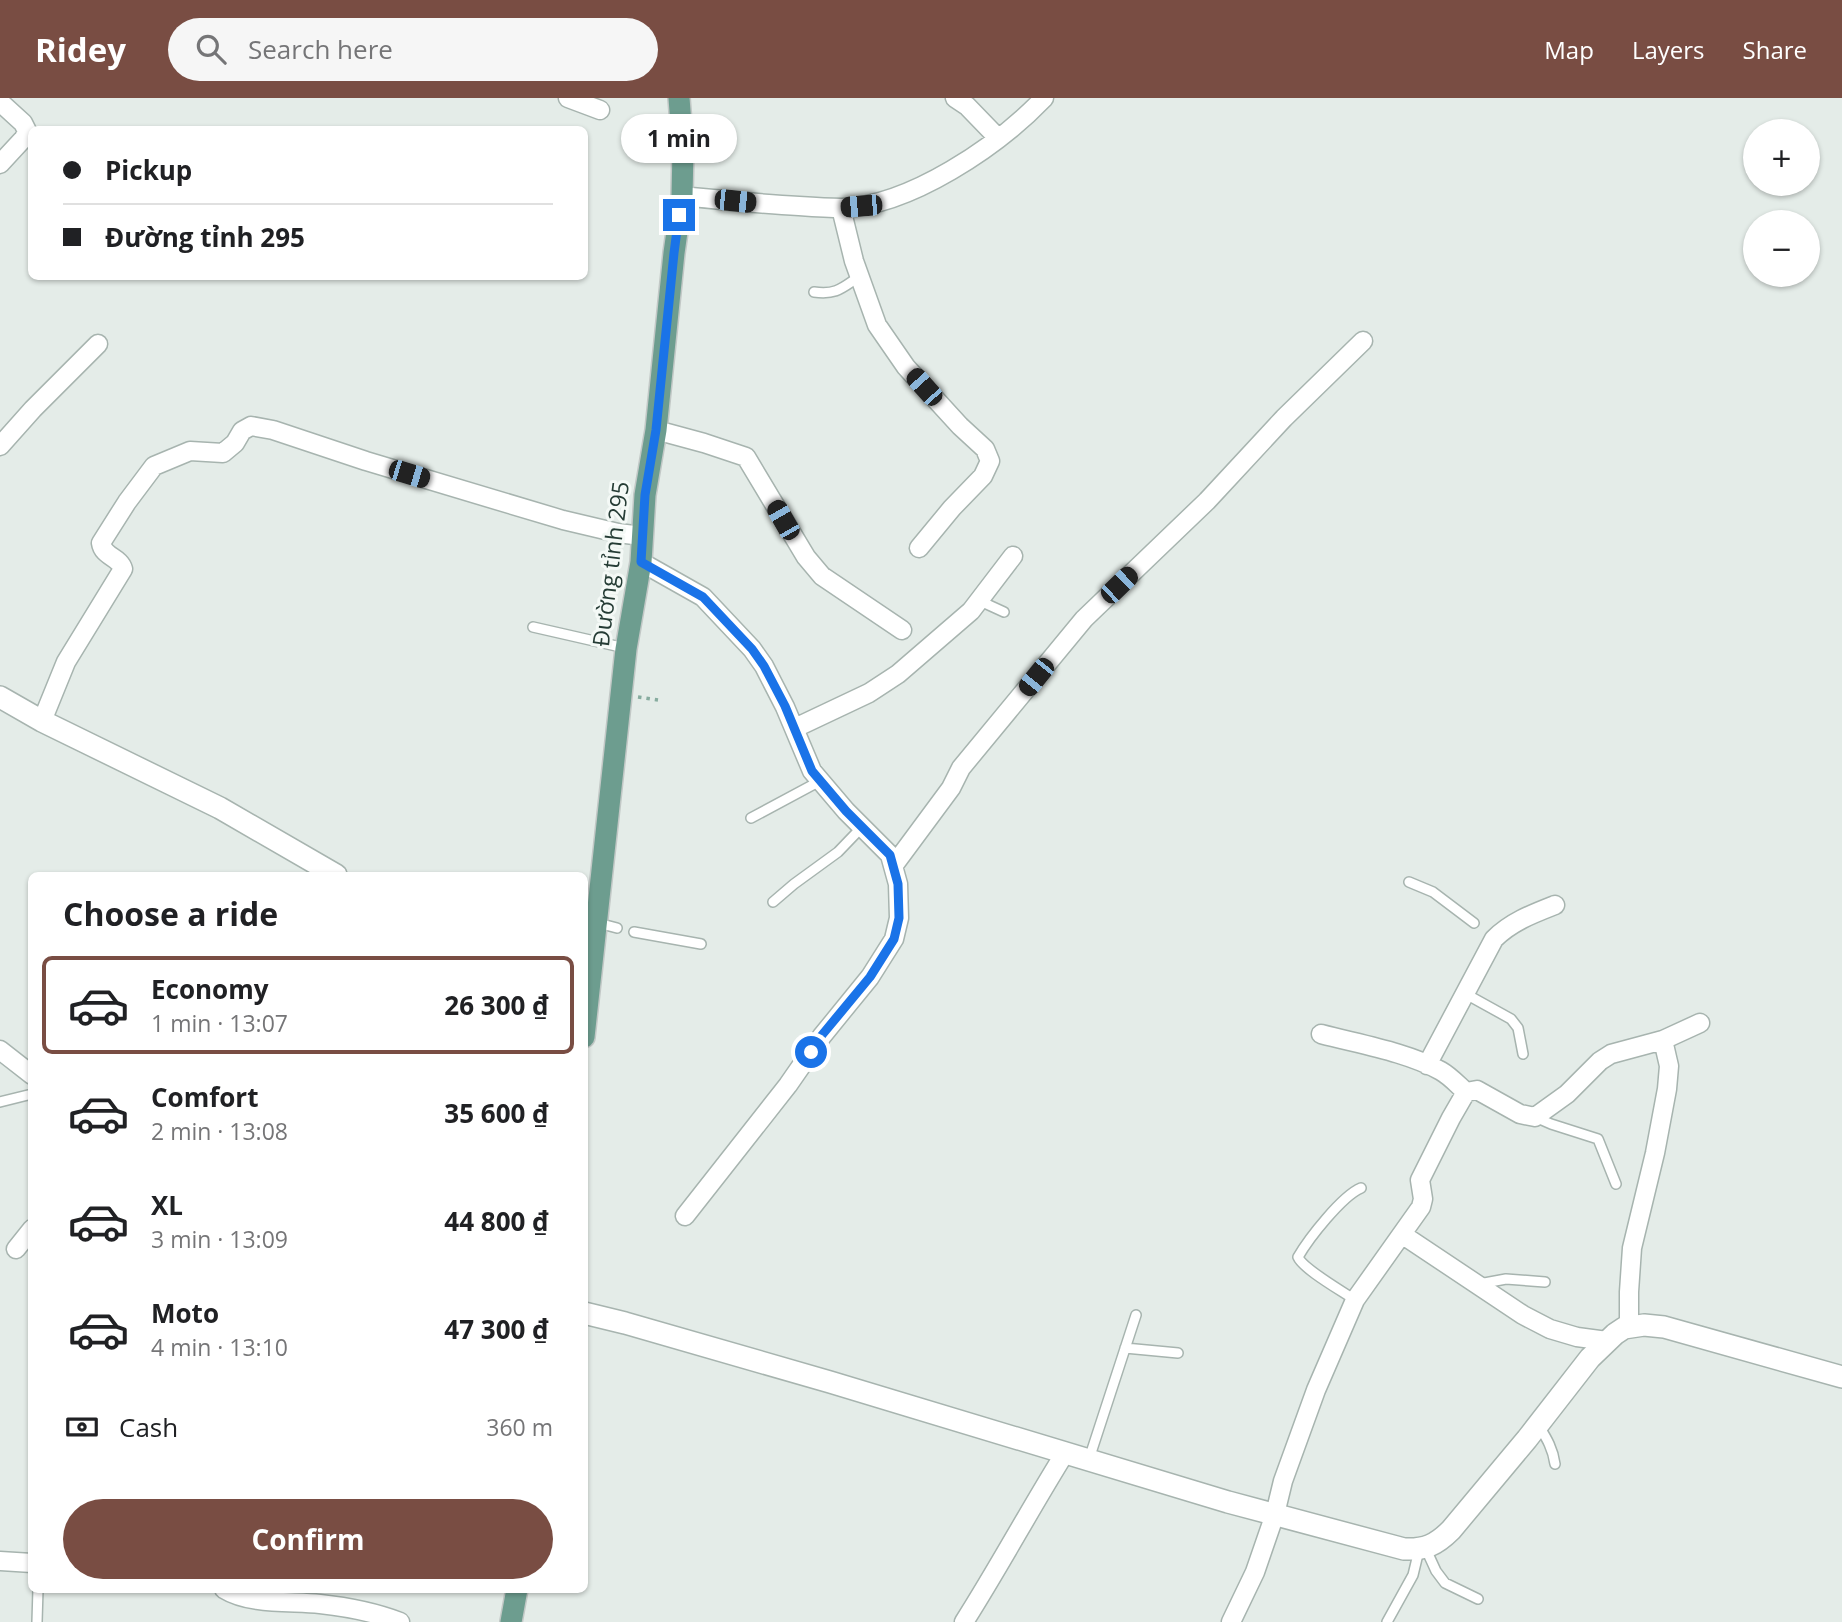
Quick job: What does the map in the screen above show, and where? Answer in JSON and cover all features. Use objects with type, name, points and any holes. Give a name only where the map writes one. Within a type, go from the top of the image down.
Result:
[{"type":"main road","name":"Đường tỉnh 295","points":[[588,1000],[608,925],[626,649],[641,562],[645,495],[656,430],[682,196],[683,150],[679,98]]},
{"type":"main road","points":[[511,1622],[516,1593]]},
{"type":"street","points":[[568,98],[600,110]]},
{"type":"street","points":[[955,98],[967,106],[998,138]]},
{"type":"street","points":[[682,196],[761,204],[841,208],[861,206],[900,195],[945,175],[998,138],[1044,98]]},
{"type":"street","points":[[0,102],[23,122],[27,131],[24,138],[0,164]]},
{"type":"street","points":[[841,208],[855,261],[877,325],[906,367],[985,449],[990,461],[983,475],[919,548]]},
{"type":"street","points":[[894,865],[951,788],[961,768],[1084,619],[1206,501],[1284,418],[1363,341]]},
{"type":"street","points":[[0,446],[98,344]]},
{"type":"street","points":[[42,721],[66,662],[123,569],[120,563],[104,552],[101,543],[127,502],[154,466],[190,452],[223,453],[251,426],[273,430],[366,461],[564,520],[642,536]]},
{"type":"street","points":[[656,430],[746,457],[806,557],[822,576],[902,630]]},
{"type":"street","points":[[795,728],[869,693],[898,674],[971,611],[1013,556]]},
{"type":"street","points":[[641,562],[703,597],[744,640],[764,666],[795,728],[812,771],[890,855],[898,884],[899,918],[894,939],[870,977],[822,1035],[788,1085],[685,1216]]},
{"type":"street","points":[[0,697],[42,721],[220,808],[331,872]]},
{"type":"street","points":[[1427,1065],[1464,993],[1489,935],[1527,915],[1555,905]]},
{"type":"street","points":[[1321,1034],[1388,1051],[1427,1065],[1442,1072],[1466,1091],[1478,1090],[1520,1114],[1535,1117],[1567,1094],[1611,1054],[1663,1040],[1700,1023]]},
{"type":"street","points":[[1629,1328],[1632,1248],[1667,1089],[1669,1066],[1663,1040]]},
{"type":"street","points":[[0,1050],[28,1072]]},
{"type":"street","points":[[1231,1622],[1255,1572],[1283,1481],[1355,1300],[1422,1207],[1420,1180],[1466,1091]]},
{"type":"street","points":[[16,1249],[28,1234]]},
{"type":"street","points":[[1403,1235],[1523,1315],[1550,1329],[1577,1337],[1607,1341]]},
{"type":"street","points":[[588,1314],[830,1382],[1228,1502],[1404,1549],[1422,1548],[1439,1542],[1451,1530],[1590,1358],[1624,1328],[1644,1325],[1664,1327],[1842,1377]]},
{"type":"street","points":[[964,1622],[1065,1453]]},
{"type":"street","points":[[0,1561],[28,1563]]},
{"type":"street","points":[[232,1593],[242,1598],[322,1604],[376,1613],[400,1622]]},
{"type":"lane","points":[[814,292],[828,294],[838,291],[860,275]]},
{"type":"lane","points":[[980,601],[1004,612]]},
{"type":"lane","points":[[533,627],[626,649]]},
{"type":"lane","points":[[751,818],[820,781]]},
{"type":"lane","points":[[773,902],[838,852],[862,827]]},
{"type":"lane","points":[[1409,882],[1433,892],[1474,923]]},
{"type":"lane","points":[[634,932],[701,943]]},
{"type":"lane","points":[[1464,993],[1511,1018],[1518,1028],[1523,1054]]},
{"type":"lane","points":[[0,1102],[28,1095]]},
{"type":"lane","points":[[1535,1117],[1551,1125],[1598,1139],[1616,1184]]},
{"type":"lane","points":[[1355,1300],[1309,1269],[1298,1257],[1306,1243],[1329,1217],[1353,1191],[1361,1188]]},
{"type":"lane","points":[[1477,1284],[1506,1279],[1545,1282]]},
{"type":"lane","points":[[1088,1461],[1136,1315]]},
{"type":"lane","points":[[1125,1348],[1178,1353]]},
{"type":"lane","points":[[1538,1425],[1549,1441],[1555,1464]]},
{"type":"lane","points":[[1422,1548],[1445,1583],[1478,1599]]},
{"type":"lane","points":[[1387,1622],[1413,1576],[1422,1548]]},
{"type":"lane","points":[[37,1622],[38,1593]]},
{"type":"route","points":[[679,215],[656,430],[645,495],[641,562],[703,597],[752,649],[785,706],[812,771],[846,811],[890,855],[898,884],[899,918],[894,939],[870,977],[811,1052]]}]
